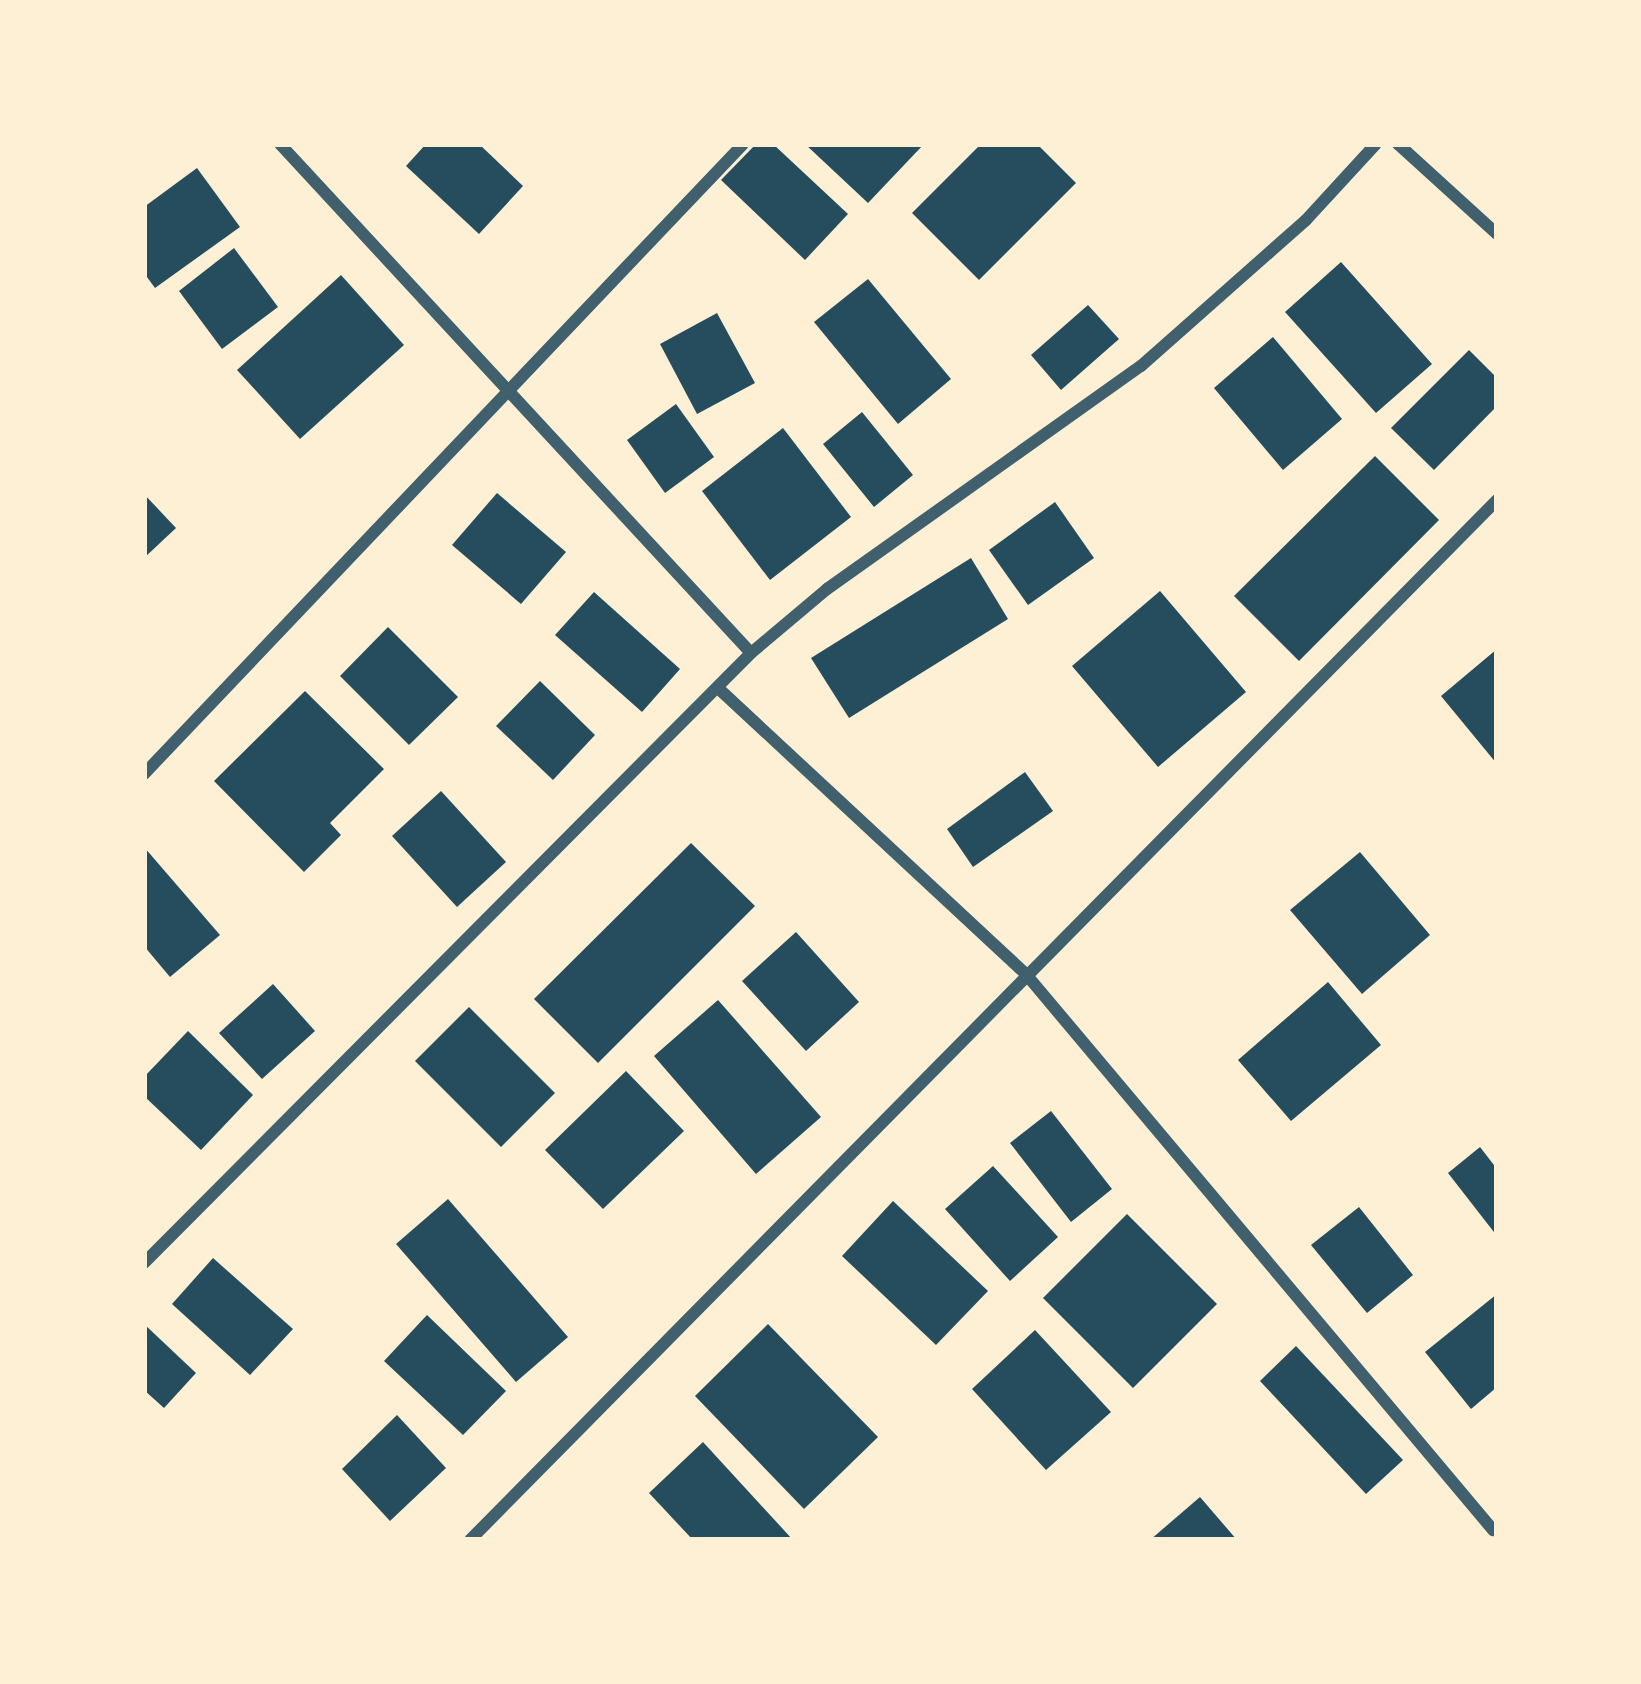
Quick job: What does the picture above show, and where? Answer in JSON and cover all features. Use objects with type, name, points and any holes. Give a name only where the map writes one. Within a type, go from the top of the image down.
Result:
[{"type":"street","points":[[280,144],[752,653]]},
{"type":"street","points":[[144,774],[743,144]]},
{"type":"street","points":[[144,1262],[752,653],[827,589],[1142,366],[1306,220],[1376,144]]},
{"type":"street","points":[[1398,144],[1497,234]]},
{"type":"street","points":[[470,1540],[1497,500]]},
{"type":"street","points":[[718,688],[1025,973],[1491,1532]]},
{"type":"building","points":[[426,144],[479,144],[523,186],[479,234],[406,166]]},
{"type":"building","points":[[756,144],[773,144],[848,214],[805,260],[721,180]]},
{"type":"building","points":[[805,144],[924,144],[868,203]]},
{"type":"building","points":[[981,144],[1037,144],[1076,183],[979,280],[912,213]]},
{"type":"building","points":[[197,168],[240,227],[155,288],[144,273],[144,207]]},
{"type":"building","points":[[234,248],[278,307],[222,349],[179,291]]},
{"type":"building","points":[[1341,262],[1432,364],[1376,413],[1285,312]]},
{"type":"building","points":[[341,275],[404,345],[300,439],[237,370]]},
{"type":"building","points":[[868,279],[951,379],[898,424],[814,322]]},
{"type":"building","points":[[1088,305],[1119,339],[1061,390],[1031,355]]},
{"type":"building","points":[[717,313],[755,383],[697,414],[660,344]]},
{"type":"building","points":[[1273,337],[1342,419],[1283,470],[1214,388]]},
{"type":"building","points":[[1469,350],[1497,378],[1497,406],[1434,470],[1391,428]]},
{"type":"building","points":[[676,404],[714,457],[665,493],[627,440]]},
{"type":"building","points":[[862,412],[913,475],[874,507],[823,444]]},
{"type":"building","points":[[783,428],[851,517],[770,580],[702,491]]},
{"type":"building","points":[[1375,456],[1439,520],[1299,661],[1234,596]]},
{"type":"building","points":[[497,493],[566,552],[521,604],[452,545]]},
{"type":"building","points":[[144,494],[176,528],[144,558]]},
{"type":"building","points":[[1055,502],[1094,558],[1028,605],[989,550]]},
{"type":"building","points":[[971,558],[1008,619],[849,718],[811,658]]},
{"type":"building","points":[[1160,591],[1246,692],[1158,767],[1072,666]]},
{"type":"building","points":[[594,592],[680,669],[642,712],[555,635]]},
{"type":"building","points":[[388,627],[458,697],[409,745],[340,676]]},
{"type":"building","points":[[1497,649],[1497,764],[1441,696]]},
{"type":"building","points":[[540,681],[595,735],[553,780],[496,726]]},
{"type":"building","points":[[305,691],[384,769],[330,823],[341,835],[304,872],[214,781]]},
{"type":"building","points":[[1025,772],[1053,811],[973,867],[947,829]]},
{"type":"building","points":[[441,791],[506,862],[457,907],[392,836]]},
{"type":"building","points":[[691,843],[755,906],[598,1063],[534,999]]},
{"type":"building","points":[[144,847],[220,935],[170,977],[144,946]]},
{"type":"building","points":[[1360,852],[1430,935],[1362,994],[1290,910]]},
{"type":"building","points":[[796,932],[859,1002],[806,1051],[742,981]]},
{"type":"building","points":[[1328,982],[1381,1045],[1291,1121],[1238,1060]]},
{"type":"building","points":[[273,984],[315,1031],[262,1079],[219,1033]]},
{"type":"building","points":[[718,1000],[821,1117],[756,1174],[654,1056]]},
{"type":"building","points":[[469,1007],[555,1093],[501,1147],[415,1061]]},
{"type":"building","points":[[188,1031],[253,1095],[201,1150],[144,1096],[144,1077]]},
{"type":"building","points":[[626,1071],[684,1131],[603,1209],[545,1150]]},
{"type":"building","points":[[1051,1111],[1112,1189],[1071,1222],[1010,1143]]},
{"type":"building","points":[[1480,1147],[1497,1169],[1497,1236],[1448,1173]]},
{"type":"building","points":[[993,1166],[1058,1237],[1010,1281],[945,1209]]},
{"type":"building","points":[[448,1199],[568,1337],[516,1382],[396,1244]]},
{"type":"building","points":[[893,1201],[988,1291],[936,1345],[842,1256]]},
{"type":"building","points":[[1359,1207],[1413,1275],[1367,1313],[1311,1245]]},
{"type":"building","points":[[1127,1214],[1217,1304],[1133,1388],[1043,1298]]},
{"type":"building","points":[[213,1258],[293,1329],[250,1375],[172,1304]]},
{"type":"building","points":[[1497,1294],[1497,1387],[1471,1409],[1425,1352]]},
{"type":"building","points":[[427,1315],[506,1391],[463,1435],[384,1361]]},
{"type":"building","points":[[144,1324],[196,1373],[164,1408],[144,1390]]},
{"type":"building","points":[[768,1324],[878,1437],[804,1509],[695,1396]]},
{"type":"building","points":[[1035,1330],[1111,1412],[1046,1470],[972,1389]]},
{"type":"building","points":[[1296,1346],[1403,1460],[1366,1494],[1260,1381]]},
{"type":"building","points":[[397,1415],[446,1468],[390,1521],[342,1469]]},
{"type":"building","points":[[703,1442],[793,1540],[693,1540],[649,1493]]},
{"type":"building","points":[[1200,1497],[1237,1540],[1150,1540]]}]
